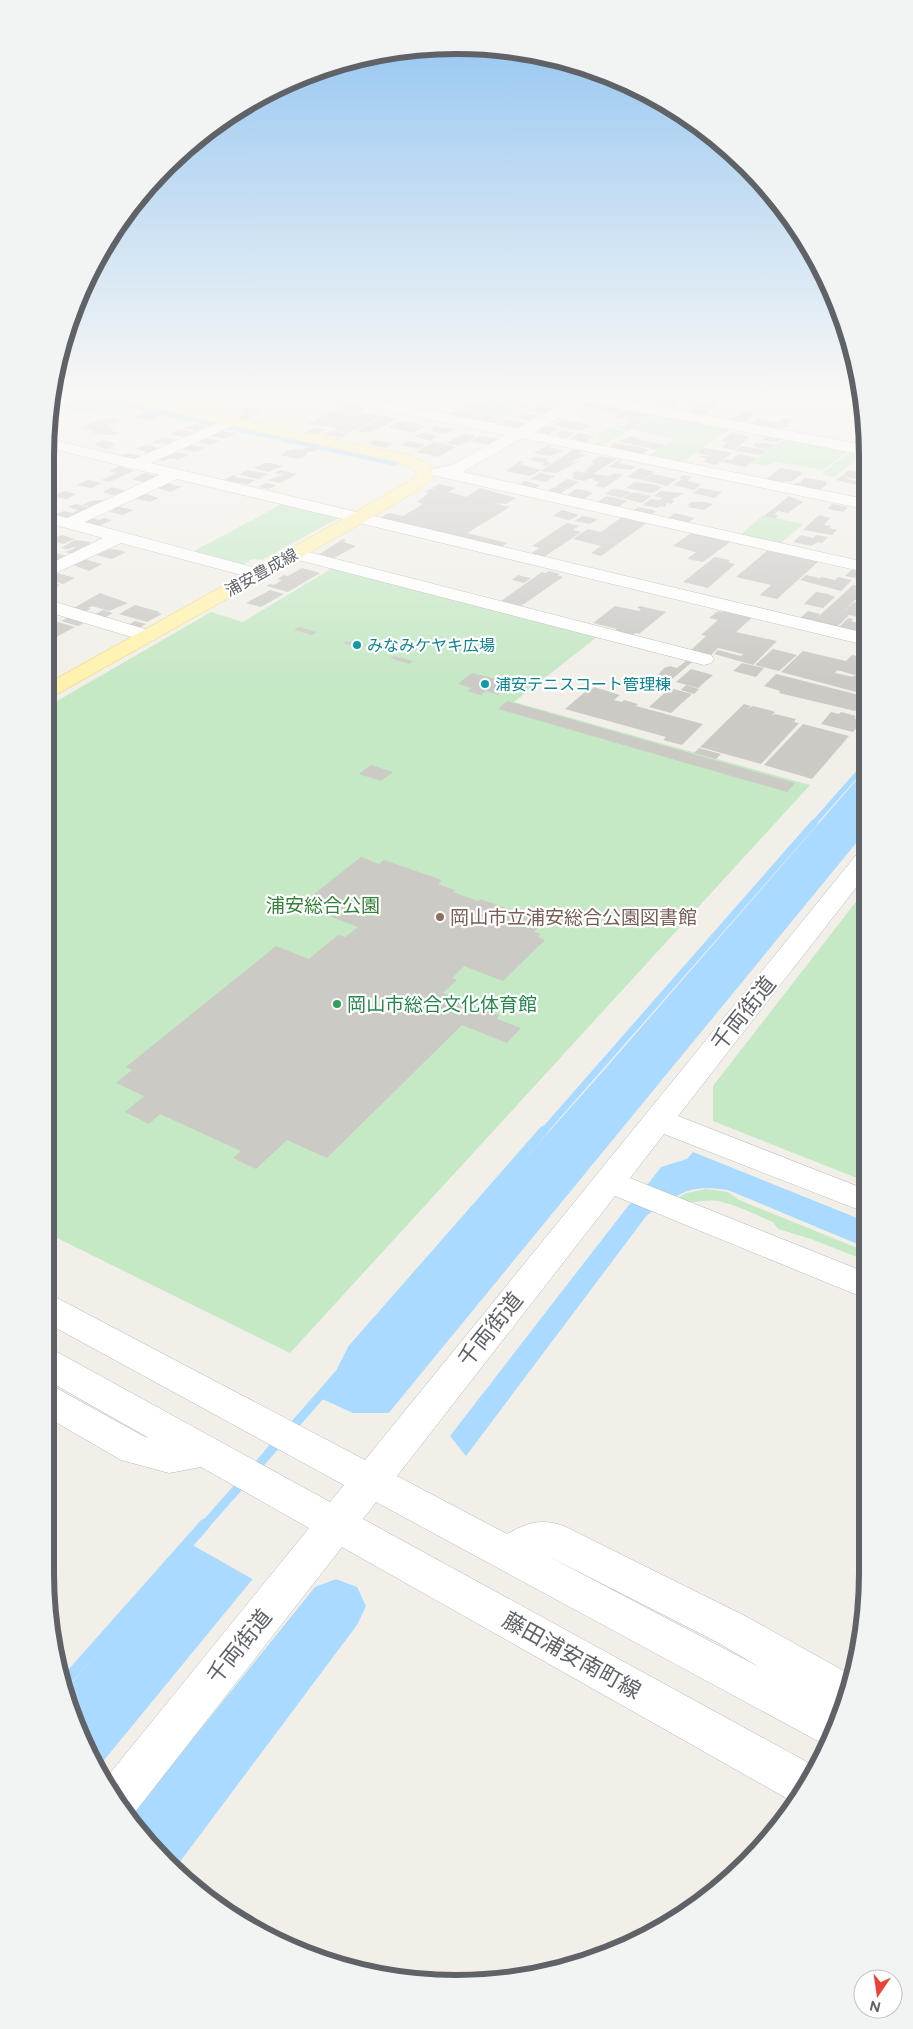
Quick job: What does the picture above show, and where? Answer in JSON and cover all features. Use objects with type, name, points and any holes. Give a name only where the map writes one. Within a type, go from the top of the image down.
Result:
[{"type":"main road","name":"浦安豊成線","points":[[54,688],[405,491]]},
{"type":"street","points":[[68,524],[139,491]]},
{"type":"street","points":[[252,491],[859,638]]},
{"type":"street","points":[[515,491],[859,566]]},
{"type":"street","points":[[800,491],[859,503]]},
{"type":"street","points":[[54,511],[62,507]]},
{"type":"street","points":[[54,519],[257,574]]},
{"type":"street","points":[[54,569],[119,537]]},
{"type":"street","points":[[294,553],[704,659]]},
{"type":"street","points":[[54,608],[148,636]]},
{"type":"street","points":[[54,620],[69,612]]},
{"type":"street","name":"千両街道","points":[[121,1794],[360,1474],[637,1192],[658,1120],[859,867]]},
{"type":"street","points":[[658,1120],[859,1199]]},
{"type":"street","points":[[637,1192],[859,1284]]},
{"type":"street","points":[[54,1311],[829,1726]]},
{"type":"street","name":"藤田浦安南町線","points":[[54,1367],[243,1473],[326,1517],[798,1784]]},
{"type":"street","points":[[54,1404],[134,1449],[170,1458],[205,1451]]},
{"type":"street","points":[[506,1554],[533,1539],[550,1538],[733,1630],[841,1692]]},
{"type":"green space","points":[[284,503],[340,517],[262,560],[253,559],[240,566],[190,553]]},
{"type":"green space","points":[[763,515],[803,524],[778,546],[738,537]]},
{"type":"green space","name":"浦安総合公園","points":[[334,567],[597,637],[514,702],[810,785],[290,1353],[54,1236],[54,703],[211,612],[243,622]]},
{"type":"green space","points":[[859,898],[859,1179],[713,1121],[713,1086]]},
{"type":"green space","points":[[706,1189],[728,1192],[739,1200],[859,1249],[859,1258],[811,1239],[778,1229],[773,1222],[741,1208],[715,1201],[685,1203],[673,1200],[687,1193]]},
{"type":"water","points":[[859,777],[859,840],[102,1763],[84,1727],[70,1686],[187,1549],[344,1374],[355,1349],[604,1070]]},
{"type":"water","points":[[693,1152],[859,1219],[859,1245],[728,1190],[702,1188],[676,1196],[647,1215],[466,1456],[450,1436],[628,1206],[638,1197],[661,1167],[687,1159]]},
{"type":"pier","points":[[320,1398],[353,1413],[391,1413],[254,1580],[189,1543]]},
{"type":"building","points":[[65,491],[75,494],[68,499],[54,497],[56,494]]},
{"type":"building","points":[[125,491],[130,492],[119,497],[103,492]]},
{"type":"building","points":[[451,491],[448,492],[467,497],[476,491],[490,491],[516,498],[506,504],[494,503],[510,507],[467,533],[507,543],[501,547],[380,518],[389,513],[403,516],[423,504],[417,502],[429,493],[425,492]]},
{"type":"building","points":[[548,491],[565,491],[557,496],[545,493]]},
{"type":"building","points":[[573,491],[593,493],[581,501],[564,497]]},
{"type":"building","points":[[610,491],[631,492],[621,498],[605,494]]},
{"type":"building","points":[[639,491],[657,491],[650,493]]},
{"type":"building","points":[[661,491],[684,493],[671,500],[675,501],[671,504],[667,503],[665,507],[660,506],[658,508],[642,505],[651,499],[659,500],[663,498],[654,496]]},
{"type":"building","points":[[696,491],[722,492],[714,498],[693,493]]},
{"type":"building","points":[[631,493],[651,496],[642,503],[622,498]]},
{"type":"building","points":[[141,494],[159,498],[150,502],[132,498]]},
{"type":"building","points":[[606,496],[627,501],[615,509],[595,504]]},
{"type":"building","points":[[789,496],[803,502],[788,513],[778,511],[774,515],[779,516],[775,518],[764,516]]},
{"type":"building","points":[[91,501],[106,501],[95,508],[82,505]]},
{"type":"building","points":[[691,502],[713,504],[704,510],[688,507],[690,505],[687,505]]},
{"type":"building","points":[[76,504],[94,509],[71,519],[55,515],[64,511],[73,513],[78,510],[68,507]]},
{"type":"building","points":[[832,504],[848,507],[843,512],[827,509]]},
{"type":"building","points":[[117,506],[134,510],[123,515],[109,512]]},
{"type":"building","points":[[638,507],[656,512],[647,516],[631,512]]},
{"type":"building","points":[[562,510],[579,515],[570,520],[553,516]]},
{"type":"building","points":[[675,513],[695,518],[687,523],[667,519]]},
{"type":"building","points":[[819,515],[830,518],[824,525],[831,526],[829,528],[837,530],[832,535],[803,530]]},
{"type":"building","points":[[582,516],[598,519],[590,524],[574,521]]},
{"type":"building","points":[[622,517],[647,523],[601,556],[591,553],[601,546],[573,539],[588,529],[601,532]]},
{"type":"building","points":[[91,518],[112,520],[97,527],[81,523]]},
{"type":"building","points":[[567,523],[579,526],[573,530],[581,532],[544,557],[530,554],[539,548],[532,546]]},
{"type":"building","points":[[691,533],[730,542],[703,562],[687,559],[696,552],[673,546]]},
{"type":"building","points":[[62,535],[75,539],[63,544],[54,541],[54,538]]},
{"type":"building","points":[[801,535],[813,538],[816,535],[828,537],[822,543],[818,542],[811,546],[793,542]]},
{"type":"building","points":[[343,539],[346,540],[343,542],[356,546],[332,559],[318,555]]},
{"type":"building","points":[[75,540],[91,542],[88,544],[91,545],[74,555],[65,552],[76,548],[74,548],[76,546],[68,549],[61,548]]},
{"type":"building","points":[[110,549],[126,552],[112,559],[96,555]]},
{"type":"building","points":[[768,550],[819,561],[777,599],[760,595],[771,585],[736,577]]},
{"type":"building","points":[[54,553],[67,556],[54,564]]},
{"type":"building","points":[[715,557],[730,560],[728,562],[735,564],[708,588],[683,582]]},
{"type":"building","points":[[84,559],[102,564],[89,571],[73,565]]},
{"type":"building","points":[[302,568],[320,573],[288,592],[266,586],[274,585],[282,580],[277,579],[284,575],[288,576]]},
{"type":"building","points":[[853,569],[859,571],[857,578],[845,576]]},
{"type":"building","points":[[549,571],[560,574],[557,575],[563,577],[521,606],[501,601],[542,572],[546,573]]},
{"type":"building","points":[[57,573],[75,578],[63,584],[54,581],[54,574]]},
{"type":"building","points":[[518,575],[531,578],[524,583],[512,580]]},
{"type":"building","points":[[806,575],[819,578],[816,581],[821,577],[835,580],[838,577],[852,580],[841,591],[800,580]]},
{"type":"building","points":[[853,585],[859,586],[859,601],[855,600],[841,614],[854,602],[859,603],[859,618],[849,615],[836,628],[799,619],[808,611],[820,614],[818,617]]},
{"type":"building","points":[[270,590],[284,594],[261,607],[246,603]]},
{"type":"building","points":[[816,592],[835,597],[823,608],[804,604]]},
{"type":"building","points":[[100,593],[128,603],[109,611],[92,606],[88,608],[91,609],[84,612],[72,609]]},
{"type":"building","points":[[135,605],[162,614],[147,622],[119,614]]},
{"type":"building","points":[[615,606],[639,611],[641,609],[637,608],[640,606],[666,612],[639,634],[636,633],[631,636],[613,632],[617,629],[593,623]]},
{"type":"building","points":[[103,610],[113,613],[104,618],[94,615]]},
{"type":"building","points":[[725,610],[754,616],[736,632],[777,641],[753,665],[714,654],[718,650],[741,656],[743,654],[718,648],[711,655],[691,650],[706,636],[701,635],[718,620],[709,618],[718,611],[722,612]]},
{"type":"building","points":[[69,617],[86,622],[78,626],[61,621]]},
{"type":"building","points":[[848,618],[853,619],[851,621],[859,623],[859,633],[838,628]]},
{"type":"building","points":[[135,621],[146,624],[139,628],[128,625]]},
{"type":"building","points":[[58,622],[75,627],[54,638],[54,624]]},
{"type":"building","points":[[299,627],[317,632],[312,635],[294,630]]},
{"type":"building","points":[[347,641],[365,646],[361,648],[342,643]]},
{"type":"building","points":[[773,649],[797,655],[779,671],[755,665]]},
{"type":"building","points":[[803,651],[846,661],[852,655],[859,657],[859,671],[855,675],[859,676],[859,693],[781,672]],"holes":[[[837,670],[855,675],[853,677],[835,673]]]},
{"type":"building","points":[[394,656],[413,661],[409,664],[390,658]]},
{"type":"building","points":[[686,661],[692,662],[671,680],[656,677],[664,668],[670,666],[677,668]]},
{"type":"building","points":[[742,663],[764,668],[756,677],[733,671]]},
{"type":"building","points":[[691,669],[713,675],[698,688],[676,682]]},
{"type":"building","name":"浦安テニスコート管理棟","points":[[472,673],[512,683],[498,695],[486,691],[481,695],[467,691],[472,688],[458,684]]},
{"type":"building","points":[[776,674],[859,695],[859,707],[855,711],[779,693],[780,691],[764,686]]},
{"type":"building","points":[[686,685],[699,689],[694,694],[681,690]]},
{"type":"building","points":[[594,687],[620,695],[614,700],[622,702],[624,700],[638,704],[636,706],[703,724],[682,745],[663,740],[666,737],[565,709]]},
{"type":"building","points":[[670,688],[692,694],[671,713],[649,707]]},
{"type":"building","points":[[507,701],[795,783],[787,792],[498,709]]},
{"type":"building","points":[[744,704],[751,706],[747,709],[753,706],[769,710],[775,712],[771,716],[775,714],[796,719],[794,722],[799,723],[761,764],[700,747]]},
{"type":"building","points":[[831,712],[839,714],[841,712],[856,716],[854,718],[859,720],[859,725],[853,732],[821,724]]},
{"type":"building","points":[[803,724],[849,736],[812,779],[764,765]]},
{"type":"building","points":[[699,748],[721,754],[716,759],[694,753]]},
{"type":"building","points":[[371,765],[393,772],[381,781],[359,774]]},
{"type":"building","name":"岡山市総合文化体育館","points":[[361,857],[379,864],[384,860],[442,880],[438,884],[455,890],[453,892],[545,921],[534,932],[541,934],[538,937],[545,940],[503,981],[464,966],[452,978],[457,980],[443,993],[499,1015],[497,1019],[521,1028],[507,1043],[462,1025],[327,1158],[287,1140],[256,1169],[233,1158],[241,1151],[160,1114],[149,1124],[125,1112],[144,1096],[116,1083],[132,1070],[126,1067],[276,946],[309,959],[338,935],[345,937],[358,927],[300,905]]},
{"type":"waterway","points":[[813,824],[859,772]]},
{"type":"waterway","points":[[543,1132],[814,823]]},
{"type":"waterway","points":[[290,1430],[340,1373],[352,1349],[544,1130]]},
{"type":"waterway","points":[[255,1469],[279,1441]]},
{"type":"waterway","points":[[204,1526],[243,1482]]},
{"type":"waterway","points":[[68,1679],[205,1524]]},
{"type":"waterway","points":[[155,1839],[336,1606]]},
{"type":"place","name":"みなみケヤキ広場","points":[[357,645]]},
{"type":"place","name":"浦安テニスコート管理棟","points":[[485,684]]},
{"type":"place","name":"岡山市立浦安総合公園図書館","points":[[440,917]]},
{"type":"place","name":"岡山市総合文化体育館","points":[[337,1004]]}]
